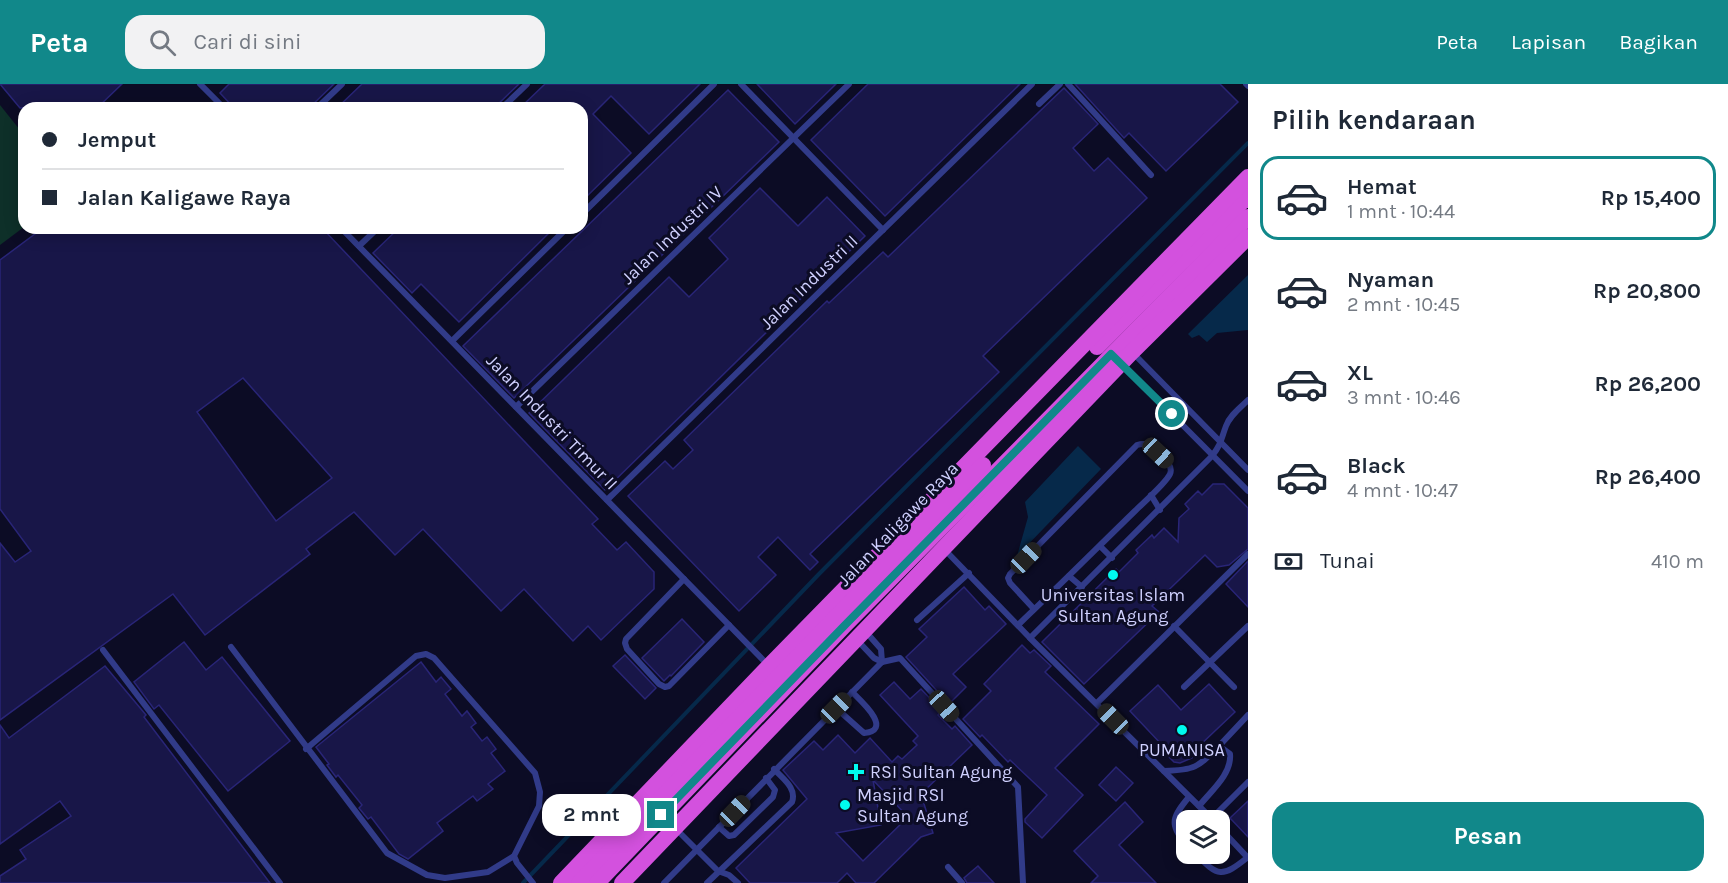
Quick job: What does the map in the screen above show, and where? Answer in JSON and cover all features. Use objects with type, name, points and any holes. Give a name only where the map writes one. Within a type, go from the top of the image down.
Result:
[{"type":"highway","points":[[561,883],[766,663],[1248,177]]},
{"type":"highway","name":"Jalan Kaligawe Raya","points":[[1116,348],[1248,196]]},
{"type":"highway","name":"Jalan Kaligawe Raya","points":[[579,883],[840,620],[1248,217]]},
{"type":"highway","points":[[621,883],[943,549],[1116,348],[1248,237]]},
{"type":"highway","points":[[840,620],[860,635]]},
{"type":"highway","name":"Jalan Kaligawe Raya","points":[[597,883],[840,620]]},
{"type":"lane","points":[[323,102],[342,84]]},
{"type":"lane","points":[[508,102],[527,84]]},
{"type":"lane","points":[[588,208],[714,84]]},
{"type":"lane","points":[[741,84],[883,230]]},
{"type":"lane","name":"Jalan Industri IV","points":[[516,407],[849,84]]},
{"type":"lane","name":"Jalan Industri II","points":[[607,500],[1032,84]]},
{"type":"lane","points":[[1039,104],[1060,84]]},
{"type":"lane","points":[[1068,84],[1151,174]]},
{"type":"lane","points":[[204,85],[219,102]]},
{"type":"lane","name":"Jalan Industri Timur II","points":[[347,234],[766,663]]},
{"type":"lane","points":[[359,246],[372,234]]},
{"type":"lane","points":[[452,341],[561,234]]},
{"type":"lane","points":[[1116,348],[1222,443],[1248,470]]},
{"type":"lane","points":[[1116,348],[1212,456],[1248,491]]},
{"type":"lane","points":[[1030,638],[1212,456],[1222,443],[1226,425],[1231,417],[1248,400]]},
{"type":"lane","points":[[1018,625],[1170,475],[1171,468],[1168,462],[1149,445],[1143,443],[1137,445],[1010,574],[1010,584],[1034,609]]},
{"type":"lane","points":[[1151,495],[1160,510]]},
{"type":"lane","points":[[1100,546],[1112,558]]},
{"type":"lane","points":[[943,549],[1202,810]]},
{"type":"lane","points":[[1096,702],[1248,554]]},
{"type":"lane","points":[[917,620],[969,573]]},
{"type":"lane","points":[[1069,576],[1082,587]]},
{"type":"lane","points":[[684,579],[626,639],[625,643],[627,649],[659,684],[669,686],[729,625]]},
{"type":"lane","points":[[1174,626],[1234,687]]},
{"type":"lane","points":[[1184,687],[1248,626]]},
{"type":"lane","points":[[860,635],[881,649],[882,662]]},
{"type":"lane","points":[[860,635],[874,658],[882,662]]},
{"type":"lane","points":[[231,647],[306,749],[387,853],[427,875],[445,878],[488,872],[514,856],[540,806],[540,792],[535,773],[434,658],[426,654],[416,656],[306,749]]},
{"type":"lane","points":[[103,650],[280,883]]},
{"type":"lane","points":[[664,883],[882,662],[900,657],[1018,788],[1023,883]]},
{"type":"lane","points":[[836,708],[864,733],[869,733],[875,728],[877,722],[874,716],[852,692]]},
{"type":"lane","points":[[1164,771],[1188,770],[1203,762],[1248,715]]},
{"type":"lane","points":[[1198,806],[1225,775],[1231,763],[1230,754],[1219,746]]},
{"type":"lane","points":[[707,883],[792,802],[794,796],[792,789],[774,769]]},
{"type":"lane","points":[[719,827],[729,836],[734,835],[773,797],[775,789],[766,778]]},
{"type":"lane","points":[[1221,810],[1248,782]]},
{"type":"lane","points":[[1178,810],[1190,797]]},
{"type":"lane","points":[[661,815],[718,872],[729,875],[738,883]]},
{"type":"lane","points":[[1176,815],[1174,822],[1176,830]]},
{"type":"lane","points":[[1206,864],[1220,873],[1230,871],[1248,858],[1230,839]]},
{"type":"lane","points":[[514,856],[521,870],[533,883]]},
{"type":"lane","points":[[948,867],[962,883]]},
{"type":"green space","points":[[0,105],[18,128],[18,232],[0,245]]},
{"type":"water","points":[[1248,275],[1248,330],[1217,333],[1207,342],[1199,335],[1192,338],[1188,334]]},
{"type":"water","points":[[1078,446],[1101,469],[1017,556],[1028,517],[1025,502]]},
{"type":"building","points":[[0,84],[122,84],[103,102],[18,102],[18,106]]},
{"type":"building","points":[[229,84],[334,84],[315,102],[228,102],[220,93]]},
{"type":"building","points":[[362,84],[519,84],[500,102],[343,102]]},
{"type":"building","points":[[545,84],[700,84],[649,134],[611,96],[593,114],[631,153],[588,195],[588,102],[526,102]]},
{"type":"building","points":[[757,84],[836,84],[795,124]]},
{"type":"building","points":[[868,84],[1020,84],[885,216],[811,140]]},
{"type":"building","points":[[1075,84],[1220,84],[1238,102],[1166,171],[1129,133],[1124,138]]},
{"type":"building","points":[[1064,88],[1098,124],[1073,148],[1094,171],[1108,158],[1147,198],[983,356],[999,372],[810,554],[818,562],[810,570],[778,537],[758,557],[776,575],[739,611],[628,496],[665,461],[673,469],[693,450],[684,440],[827,301],[829,303],[883,252],[888,257]]},
{"type":"building","points":[[728,90],[779,142],[514,398],[463,346],[579,234],[588,234],[588,225]]},
{"type":"building","points":[[760,188],[798,226],[827,197],[865,236],[605,490],[529,413],[669,277],[689,297],[728,259],[709,238]]},
{"type":"building","points":[[35,234],[328,234],[598,519],[592,524],[617,550],[626,542],[654,572],[654,589],[601,640],[588,626],[573,641],[524,589],[501,611],[423,529],[395,555],[354,512],[306,549],[310,554],[205,635],[173,594],[0,720],[0,543],[15,562],[31,551],[0,509],[0,260]],"holes":[[[243,378],[332,478],[276,521],[197,412]]]},
{"type":"building","points":[[393,234],[548,234],[459,322],[421,284],[412,293],[373,253]]},
{"type":"building","points":[[1213,484],[1224,484],[1248,508],[1248,549],[1229,565],[1217,567],[1205,555],[1152,606],[1159,612],[1084,684],[1042,642],[1116,569],[1119,572],[1138,553],[1136,550],[1152,535],[1154,538],[1164,528],[1178,542],[1179,518],[1189,509],[1185,504],[1198,491],[1202,495]]},
{"type":"building","points":[[1248,561],[1248,607],[1226,584]]},
{"type":"building","points":[[964,587],[985,610],[989,606],[1006,624],[953,674],[966,687],[949,704],[906,657],[927,637],[919,629]]},
{"type":"building","points":[[682,619],[704,642],[664,681],[642,658]]},
{"type":"building","points":[[184,642],[206,670],[222,657],[290,741],[228,791],[159,705],[154,709],[134,682]]},
{"type":"building","points":[[1022,645],[1030,653],[1034,650],[1051,666],[1045,672],[1099,724],[1055,768],[1083,795],[1042,838],[1025,822],[1025,819],[1047,795],[1010,760],[1008,762],[982,735],[980,737],[963,719],[991,691],[984,684]]},
{"type":"building","points":[[625,655],[656,688],[645,699],[613,666]]},
{"type":"building","points":[[421,662],[436,682],[441,677],[451,689],[445,694],[462,716],[467,711],[476,723],[471,727],[482,741],[487,737],[496,749],[491,753],[505,771],[488,784],[493,789],[477,801],[473,796],[437,823],[443,831],[408,859],[399,854],[371,817],[368,819],[359,808],[362,805],[338,775],[336,777],[316,747]]},
{"type":"building","points":[[105,666],[146,715],[144,717],[270,883],[0,883],[0,876],[26,859],[20,850],[71,816],[60,801],[0,844],[0,725],[9,738]]},
{"type":"building","points":[[894,682],[910,699],[921,689],[942,711],[938,715],[952,729],[955,726],[972,745],[921,794],[933,833],[921,837],[874,883],[856,883],[847,873],[837,883],[750,883],[736,868],[807,799],[783,770],[814,741],[823,750],[838,735],[855,753],[870,738],[892,762],[898,756],[902,759],[917,745],[913,741],[918,736],[880,695]],"holes":[[[873,780],[908,817],[863,861],[836,833],[881,825]]]},
{"type":"building","name":"PUMANISA","points":[[1209,684],[1235,712],[1197,748],[1192,758],[1180,763],[1174,762],[1165,753],[1164,747],[1130,711],[1158,685],[1181,710]]},
{"type":"building","points":[[1116,767],[1133,783],[1116,801],[1099,785]]},
{"type":"building","points":[[1248,801],[1248,837],[1230,818]]},
{"type":"building","points":[[1125,802],[1143,822],[1119,845],[1156,883],[1091,883],[1098,876],[1074,851]]},
{"type":"building","points":[[978,866],[994,883],[967,883],[964,878]]},
{"type":"waterway","points":[[523,883],[819,574],[1248,143]]},
{"type":"place","name":"Universitas Islam Sultan Agung","points":[[1113,575]]},
{"type":"place","name":"PUMANISA","points":[[1182,730]]},
{"type":"place","name":"RSI Sultan Agung","points":[[856,772]]},
{"type":"place","name":"Masjid RSI Sultan Agung","points":[[845,805]]},
{"type":"route","points":[[661,815],[1111,354],[1172,414]]}]
